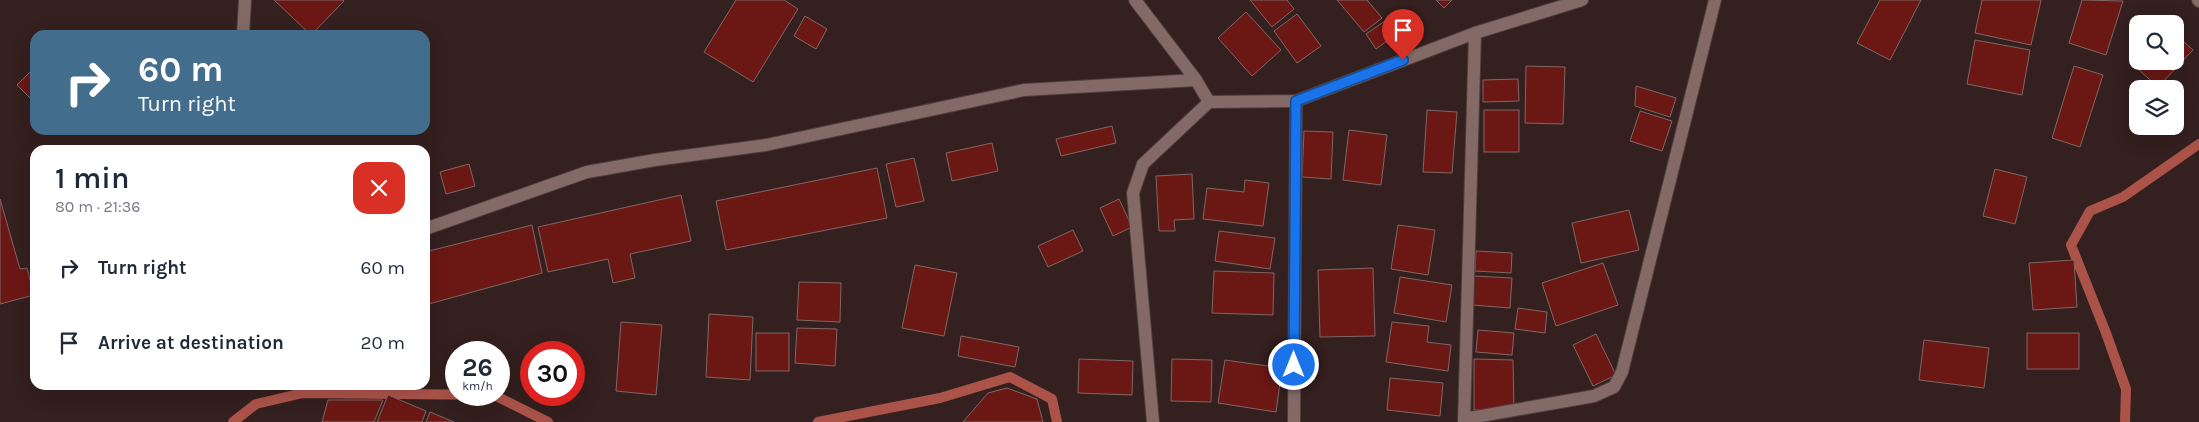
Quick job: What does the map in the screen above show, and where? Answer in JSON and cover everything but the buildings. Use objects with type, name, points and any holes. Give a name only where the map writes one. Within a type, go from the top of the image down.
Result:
[{"type":"street","points":[[243,30],[245,0]]},
{"type":"street","points":[[1135,0],[1196,80],[1209,102]]},
{"type":"street","points":[[1153,422],[1133,193],[1143,164],[1209,102],[1296,101],[1475,33],[1582,0]]},
{"type":"street","points":[[1475,33],[1464,421],[1594,396],[1614,387],[1622,372],[1715,0]]},
{"type":"street","points":[[430,227],[587,172],[655,160],[766,145],[1024,90],[1196,80]]},
{"type":"street","points":[[1294,422],[1296,101]]},
{"type":"waterway","points":[[2125,422],[2126,389],[2071,245],[2090,211],[2123,197],[2199,144]]},
{"type":"waterway","points":[[818,422],[940,398],[1010,377],[1052,399],[1057,422]]},
{"type":"waterway","points":[[233,422],[256,404],[303,393],[494,395],[548,422]]},
{"type":"route","points":[[1294,365],[1296,101],[1403,60]]}]
